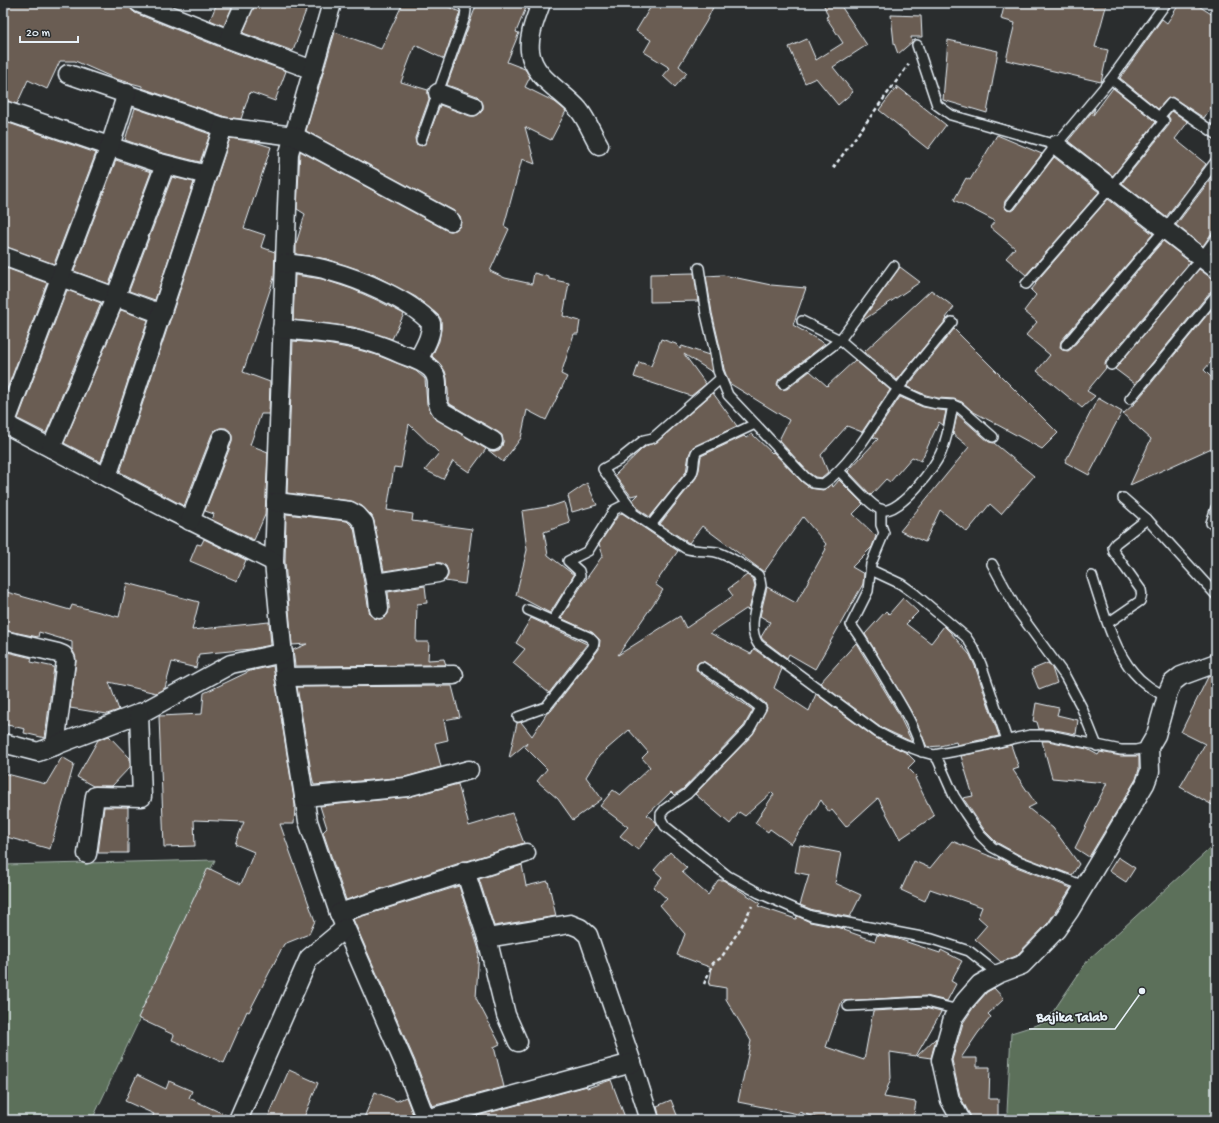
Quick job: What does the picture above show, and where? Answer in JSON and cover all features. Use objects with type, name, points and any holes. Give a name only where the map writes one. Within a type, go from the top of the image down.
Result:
[{"type":"street","points":[[139,3],[229,40],[313,70]]},
{"type":"street","points":[[229,40],[245,3]]},
{"type":"street","points":[[332,3],[289,153],[274,562],[285,677],[308,821],[342,921],[405,1066],[426,1120],[632,1063]]},
{"type":"street","points":[[541,3],[530,43],[530,52],[534,64],[543,77],[586,119],[599,145]]},
{"type":"street","points":[[68,74],[223,127],[294,136],[450,221]]},
{"type":"street","points":[[438,93],[473,106]]},
{"type":"street","points":[[127,94],[110,146],[4,423],[190,521],[274,562]]},
{"type":"street","points":[[3,110],[166,165],[207,175]]},
{"type":"street","points":[[107,478],[223,127]]},
{"type":"street","points":[[1056,145],[1216,269]]},
{"type":"street","points":[[52,448],[115,298],[166,165]]},
{"type":"street","points":[[3,256],[162,314]]},
{"type":"street","points":[[284,263],[329,270],[348,276],[387,293],[416,310],[431,323],[432,329],[418,360]]},
{"type":"street","points":[[282,329],[350,337],[373,343],[418,360],[431,369],[435,374],[437,379],[436,397],[439,407],[443,412],[493,440]]},
{"type":"street","points":[[190,521],[222,438]]},
{"type":"street","points":[[276,502],[350,511],[357,515],[364,523],[376,582],[379,609]]},
{"type":"street","points":[[376,582],[438,573]]},
{"type":"street","points":[[3,640],[58,653],[66,660],[55,746]]},
{"type":"street","points":[[3,743],[38,752],[140,714],[231,664],[283,653]]},
{"type":"street","points":[[961,1120],[950,1100],[941,1060],[953,1018],[980,984],[998,974],[1022,965],[1056,930],[1070,910],[1145,784],[1150,771],[1149,747],[1156,735],[1166,697],[1172,683],[1181,676],[1216,663]]},
{"type":"street","points":[[285,677],[454,675]]},
{"type":"street","points":[[87,854],[95,796],[142,797],[140,714]]},
{"type":"street","points":[[304,797],[407,787],[469,770]]},
{"type":"street","points":[[238,1120],[309,958],[342,921],[465,871],[526,853]]},
{"type":"street","points":[[465,871],[487,938],[506,1015],[518,1042]]},
{"type":"street","points":[[487,938],[570,924],[580,928],[588,935],[650,1120]]},
{"type":"lane","points":[[421,140],[465,16],[466,10],[462,3]]},
{"type":"lane","points":[[1010,205],[1056,145],[1111,79],[1166,3]]},
{"type":"lane","points":[[918,48],[937,105],[945,111],[961,118],[1056,145]]},
{"type":"lane","points":[[1026,284],[1111,187],[1164,121],[1111,79]]},
{"type":"lane","points":[[1159,117],[1171,103],[1216,134]]},
{"type":"lane","points":[[1066,345],[1165,229],[1216,161]]},
{"type":"lane","points":[[1111,365],[1202,258],[1216,238]]},
{"type":"lane","points":[[782,384],[840,340],[894,266]]},
{"type":"lane","points":[[699,268],[706,314],[720,379],[728,395],[805,477],[813,483],[823,484],[839,471],[874,427],[898,388],[952,322]]},
{"type":"lane","points":[[1130,399],[1216,295]]},
{"type":"lane","points":[[802,321],[840,340],[898,388],[924,401],[953,405],[964,411],[992,437]]},
{"type":"lane","points":[[637,516],[603,469],[619,460],[644,440],[653,438],[720,379]]},
{"type":"lane","points":[[839,471],[870,502],[881,510],[891,509],[899,504],[933,468],[942,450],[953,405]]},
{"type":"lane","points":[[651,525],[691,475],[694,468],[694,457],[696,451],[755,424]]},
{"type":"lane","points":[[1124,498],[1148,519],[1216,595]]},
{"type":"lane","points":[[552,622],[580,576],[579,571],[568,561],[588,551],[614,510],[622,506],[685,548],[695,551],[719,552],[758,575],[761,586],[752,633],[758,644],[877,732],[892,740],[922,752],[934,755],[1030,735],[1049,735],[1121,750],[1136,750],[1149,747]]},
{"type":"lane","points":[[1211,523],[1216,508]]},
{"type":"lane","points":[[881,510],[880,523],[884,533],[873,559],[868,591],[851,625],[862,640],[912,723],[922,752]]},
{"type":"lane","points":[[1108,623],[1141,599],[1141,590],[1114,552],[1114,547],[1116,543],[1148,519]]},
{"type":"lane","points":[[992,564],[1017,610],[1065,676],[1081,706],[1097,746]]},
{"type":"lane","points":[[871,570],[901,584],[966,637],[981,664],[1007,740]]},
{"type":"lane","points":[[1092,576],[1108,623],[1125,661],[1133,673],[1150,687],[1166,697]]},
{"type":"lane","points":[[518,718],[546,707],[593,647],[594,642],[589,637],[552,622],[528,610]]},
{"type":"lane","points":[[702,667],[761,708],[749,730],[687,794],[665,809],[661,814],[661,819],[665,826],[728,876],[759,893],[811,916],[932,939],[969,951],[998,974]]},
{"type":"lane","points":[[934,755],[938,760],[954,796],[980,835],[992,847],[1016,860],[1084,886]]},
{"type":"lane","points":[[848,1006],[926,1002],[959,1010]]},
{"type":"path","points":[[833,168],[918,48]]},
{"type":"path","points":[[704,984],[712,963],[721,958],[740,929],[759,893]]},
{"type":"green space","points":[[1216,843],[1216,1120],[1010,1120],[1007,1112],[1011,1033],[1046,1022],[1088,960]]},
{"type":"green space","points":[[215,860],[92,1120],[3,1120],[3,865]]},
{"type":"building","points":[[3,3],[129,3],[131,9],[135,13],[225,49],[286,71],[275,101],[250,92],[241,119],[225,117],[142,88],[142,86],[116,79],[75,61],[60,61],[47,89],[28,80],[17,104],[3,100]]},
{"type":"building","points":[[217,3],[234,3],[224,26],[210,20]]},
{"type":"building","points":[[255,3],[309,3],[298,31],[300,32],[293,51],[243,33]]},
{"type":"building","points":[[403,3],[440,3],[460,12],[444,59],[415,45],[401,82],[428,90],[429,99],[415,138],[416,144],[422,146],[426,142],[440,105],[470,116],[475,116],[483,110],[483,104],[477,96],[447,85],[477,3],[528,3],[516,32],[519,33],[507,62],[525,69],[530,77],[525,87],[555,102],[566,111],[551,140],[525,127],[535,164],[522,159],[504,226],[509,229],[490,271],[505,278],[532,284],[534,273],[549,277],[549,279],[569,283],[563,316],[580,321],[578,334],[574,334],[561,374],[567,377],[546,420],[527,410],[521,438],[503,462],[487,449],[493,451],[499,450],[503,441],[502,435],[449,402],[445,371],[432,356],[439,341],[441,329],[441,319],[438,315],[416,297],[374,275],[327,259],[296,254],[296,244],[305,214],[297,209],[300,151],[446,230],[456,230],[460,226],[460,216],[456,212],[306,131],[335,32],[381,49]]},
{"type":"building","points":[[653,3],[715,3],[706,22],[679,66],[687,73],[675,87],[663,76],[670,68],[644,52],[651,40],[636,31]]},
{"type":"building","points":[[823,3],[839,3],[867,45],[833,67],[853,92],[838,105],[816,78],[805,83],[789,47],[807,39],[816,60],[843,43],[826,17],[828,16]]},
{"type":"building","points":[[1005,3],[1107,3],[1095,47],[1108,50],[1101,82],[1006,60],[1015,23],[1001,19]]},
{"type":"building","points":[[1180,3],[1194,3],[1216,17],[1216,99],[1204,118],[1172,97],[1167,99],[1158,109],[1120,78],[1162,19],[1167,23]]},
{"type":"building","points":[[891,15],[921,16],[922,37],[911,37],[912,42],[898,54],[894,43]]},
{"type":"building","points":[[948,40],[998,51],[987,113],[943,100]]},
{"type":"building","points":[[897,86],[946,125],[928,149],[879,110],[896,88],[897,91]]},
{"type":"building","points":[[1113,88],[1156,122],[1113,176],[1068,141],[1095,108],[1093,115]]},
{"type":"building","points":[[135,108],[210,134],[200,162],[159,152],[125,140]]},
{"type":"building","points":[[1172,111],[1188,122],[1175,139],[1206,164],[1166,217],[1122,183],[1169,125],[1170,119],[1168,116]]},
{"type":"building","points":[[3,121],[96,153],[54,264],[3,246]]},
{"type":"building","points":[[997,135],[1042,154],[1005,201],[1004,207],[1007,210],[1012,211],[1015,209],[1054,157],[1099,192],[1026,275],[1006,258],[1015,248],[990,227],[995,221],[954,200],[966,178],[970,180]]},
{"type":"building","points":[[230,138],[255,142],[271,147],[244,228],[265,235],[261,247],[275,252],[274,278],[243,372],[270,382],[269,414],[261,414],[250,445],[268,452],[265,515],[254,540],[212,520],[214,514],[205,511],[232,442],[230,431],[226,428],[215,430],[212,434],[184,506],[120,472]]},
{"type":"building","points":[[116,160],[151,172],[109,284],[74,271]]},
{"type":"building","points":[[1216,172],[1216,232],[1211,234],[1203,246],[1176,225]]},
{"type":"building","points":[[172,177],[194,182],[155,300],[129,291]]},
{"type":"building","points":[[1108,199],[1153,234],[1061,341],[1060,347],[1062,350],[1068,351],[1071,349],[1163,241],[1190,262],[1106,361],[1106,368],[1087,391],[1095,396],[1082,408],[1037,371],[1050,355],[1026,335],[1037,322],[1024,311],[1036,295],[1031,290],[1036,284],[1035,283]]},
{"type":"building","points":[[3,267],[47,283],[3,400]]},
{"type":"building","points":[[900,267],[920,282],[862,321],[862,320]]},
{"type":"building","points":[[1199,269],[1210,277],[1216,279],[1216,289],[1211,291],[1135,384],[1115,369]]},
{"type":"building","points":[[694,273],[698,301],[650,302],[650,274]]},
{"type":"building","points":[[295,275],[322,279],[352,289],[404,314],[392,339],[353,327],[293,320]]},
{"type":"building","points":[[723,275],[771,285],[806,288],[793,325],[825,344],[779,379],[777,384],[780,389],[787,389],[810,371],[827,386],[855,360],[890,390],[862,432],[847,426],[821,455],[828,472],[821,478],[815,477],[809,473],[779,440],[789,420],[729,383],[724,369],[706,276]]},
{"type":"building","points":[[67,290],[101,303],[46,433],[18,419]]},
{"type":"building","points":[[931,290],[954,307],[946,318],[947,319],[897,380],[864,352]]},
{"type":"building","points":[[1216,304],[1216,356],[1204,370],[1216,382],[1216,413],[1214,416],[1216,421],[1216,446],[1130,485],[1151,439],[1123,414],[1135,403]]},
{"type":"building","points":[[121,310],[148,320],[101,462],[64,443]]},
{"type":"building","points":[[954,329],[1058,433],[1042,449],[972,411],[962,402],[954,399],[938,398],[926,395],[907,387]]},
{"type":"building","points":[[661,339],[676,344],[680,349],[682,346],[709,355],[712,372],[684,354],[706,384],[691,396],[634,377],[639,362],[651,366]]},
{"type":"building","points":[[293,341],[327,344],[359,350],[377,355],[416,371],[425,379],[427,404],[435,418],[486,449],[469,472],[453,461],[443,479],[425,470],[439,453],[409,424],[401,468],[394,467],[387,510],[413,514],[412,521],[472,529],[465,584],[445,581],[448,576],[448,571],[446,566],[441,563],[384,571],[374,521],[372,516],[362,506],[351,501],[287,493]]},
{"type":"building","points":[[713,393],[737,426],[692,448],[689,455],[686,472],[650,517],[638,509],[633,500],[639,494],[631,496],[615,475],[642,449],[657,442]]},
{"type":"building","points":[[900,397],[923,407],[946,411],[943,425],[939,422],[921,461],[912,457],[890,482],[886,479],[871,495],[848,471],[878,439],[873,437]]},
{"type":"building","points":[[1098,398],[1122,412],[1089,475],[1065,462]]},
{"type":"building","points":[[957,414],[989,442],[994,443],[1034,476],[1001,514],[990,504],[967,532],[940,510],[925,542],[900,531],[969,447],[953,434]]},
{"type":"building","points":[[752,434],[810,488],[823,490],[832,484],[833,487],[839,480],[863,504],[853,514],[876,536],[872,547],[852,567],[864,574],[863,584],[815,669],[789,654],[787,658],[761,637],[770,622],[760,616],[767,587],[796,603],[826,549],[824,547],[826,544],[803,517],[764,572],[702,526],[689,543],[660,524],[696,478],[701,456],[744,436],[746,438]]},
{"type":"building","points":[[587,483],[597,505],[572,512],[568,496]]},
{"type":"building","points":[[564,502],[570,523],[544,532],[548,555],[574,575],[550,613],[516,595],[527,550],[522,511],[552,506]]},
{"type":"building","points":[[622,513],[678,551],[655,584],[663,590],[618,655],[680,616],[686,628],[733,596],[728,589],[747,575],[753,579],[755,586],[749,610],[746,609],[710,633],[751,654],[754,649],[782,669],[774,688],[809,711],[816,694],[874,737],[907,753],[915,761],[908,768],[917,777],[915,778],[934,816],[900,839],[878,798],[846,827],[832,810],[829,812],[821,800],[791,844],[770,829],[768,832],[755,823],[774,794],[772,792],[745,816],[739,812],[730,824],[695,794],[753,734],[767,708],[765,703],[748,690],[703,661],[697,664],[696,669],[698,672],[753,710],[744,726],[683,789],[674,795],[671,792],[647,815],[656,822],[657,825],[638,850],[620,836],[628,827],[600,806],[613,790],[620,795],[650,767],[642,758],[648,752],[629,730],[599,756],[586,777],[602,799],[573,820],[558,799],[537,781],[547,769],[525,747],[527,743],[509,758],[517,723],[521,722],[532,736],[547,713],[551,711],[599,649],[600,640],[593,633],[561,618],[603,555],[599,544],[617,517]]},
{"type":"building","points":[[286,514],[347,521],[354,528],[370,615],[374,618],[380,619],[388,614],[388,592],[425,586],[427,603],[417,604],[416,642],[429,642],[428,660],[444,659],[446,665],[295,666],[293,650],[307,644],[292,645],[285,562]]},
{"type":"building","points":[[204,539],[246,560],[237,581],[190,561],[197,544],[201,545]]},
{"type":"building","points":[[127,583],[199,602],[192,630],[269,622],[271,645],[251,649],[199,654],[196,668],[172,662],[165,688],[156,693],[109,682],[119,710],[107,714],[70,708],[76,661],[72,649],[72,642],[39,632],[38,637],[3,630],[3,591],[70,610],[72,605],[119,617]]},
{"type":"building","points":[[903,598],[918,612],[906,624],[931,643],[944,626],[970,655],[999,736],[957,745],[956,742],[940,746],[927,747],[912,713],[865,634],[886,611],[889,614]]},
{"type":"building","points":[[531,618],[587,644],[549,693],[513,663],[525,649],[516,643]]},
{"type":"building","points":[[856,643],[897,711],[912,742],[880,727],[820,683]]},
{"type":"building","points":[[3,651],[32,658],[31,662],[54,667],[45,738],[24,733],[25,729],[3,724]]},
{"type":"building","points":[[1048,663],[1052,668],[1057,683],[1039,690],[1031,670]]},
{"type":"building","points":[[273,666],[295,805],[294,824],[280,824],[315,921],[309,934],[284,944],[249,1012],[247,1011],[224,1063],[172,1040],[174,1035],[138,1018],[208,868],[241,884],[254,852],[235,844],[244,822],[194,820],[195,846],[164,847],[159,716],[202,714],[204,693],[250,671]]},
{"type":"building","points":[[1216,674],[1216,807],[1180,787],[1205,744],[1181,732],[1208,677]]},
{"type":"building","points":[[452,686],[460,717],[444,720],[448,740],[435,743],[441,767],[405,777],[314,785],[297,687]]},
{"type":"building","points":[[1036,703],[1059,708],[1057,715],[1078,720],[1076,734],[1050,729],[1039,729],[1037,722],[1033,721]]},
{"type":"building","points":[[109,736],[130,758],[130,767],[112,786],[93,786],[77,777],[98,740]]},
{"type":"building","points":[[1042,741],[1087,749],[1098,755],[1100,752],[1121,756],[1139,756],[1139,769],[1136,779],[1089,857],[1075,848],[1107,783],[1052,778]]},
{"type":"building","points":[[1011,745],[1019,768],[1013,770],[1036,804],[1028,808],[1053,828],[1079,864],[1072,875],[1019,855],[996,842],[985,831],[963,798],[973,796],[961,756]]},
{"type":"building","points":[[62,757],[74,764],[50,849],[3,836],[3,773],[46,784]]},
{"type":"building","points":[[458,784],[469,826],[512,813],[524,843],[467,861],[462,861],[457,864],[346,900],[323,832],[327,828],[320,806],[408,797]]},
{"type":"building","points":[[104,807],[128,807],[128,853],[98,853]]},
{"type":"building","points":[[952,841],[1000,860],[998,857],[1014,866],[1071,888],[1048,923],[1016,956],[1001,962],[975,939],[987,925],[978,917],[982,907],[930,889],[925,901],[901,890],[914,861],[930,868]]},
{"type":"building","points":[[800,845],[841,853],[835,883],[861,895],[850,917],[813,910],[800,905],[809,875],[795,872]]},
{"type":"building","points":[[670,852],[687,868],[682,872],[708,895],[718,880],[723,880],[760,903],[758,906],[796,919],[797,916],[810,922],[845,929],[844,930],[875,941],[877,935],[898,939],[940,953],[941,950],[962,961],[951,981],[956,984],[947,1001],[926,996],[842,1001],[826,1047],[864,1060],[873,1011],[925,1008],[941,1012],[916,1056],[890,1052],[891,1078],[884,1097],[916,1102],[913,1120],[823,1120],[799,1112],[798,1114],[738,1102],[751,1041],[726,999],[726,988],[709,985],[712,968],[677,955],[685,934],[660,905],[667,899],[654,887],[662,877],[654,870]]},
{"type":"building","points":[[1118,857],[1135,868],[1126,882],[1109,871]]},
{"type":"building","points":[[522,865],[526,886],[548,881],[556,916],[494,926],[479,879]]},
{"type":"building","points":[[459,886],[479,950],[476,998],[500,1044],[494,1047],[504,1087],[432,1106],[415,1061],[353,919]]},
{"type":"building","points":[[994,988],[1004,999],[988,1014],[991,1017],[961,1058],[977,1058],[977,1067],[990,1067],[989,1099],[998,1099],[998,1120],[971,1120],[960,1096],[952,1060],[963,1023],[973,1008],[987,992]]},
{"type":"building","points":[[936,1038],[931,1058],[917,1056]]},
{"type":"building","points":[[289,1070],[318,1083],[303,1120],[267,1120]]},
{"type":"building","points":[[137,1075],[166,1089],[169,1081],[192,1091],[189,1098],[228,1116],[228,1120],[151,1120],[154,1114],[125,1101]]},
{"type":"building","points":[[611,1080],[626,1120],[462,1120],[587,1086],[587,1088]]},
{"type":"building","points":[[375,1092],[397,1101],[406,1097],[415,1120],[363,1120]]},
{"type":"building","points":[[671,1100],[679,1120],[660,1120],[657,1106]]},
{"type":"place","name":"Bajika Talab","points":[[1142,991]]}]
